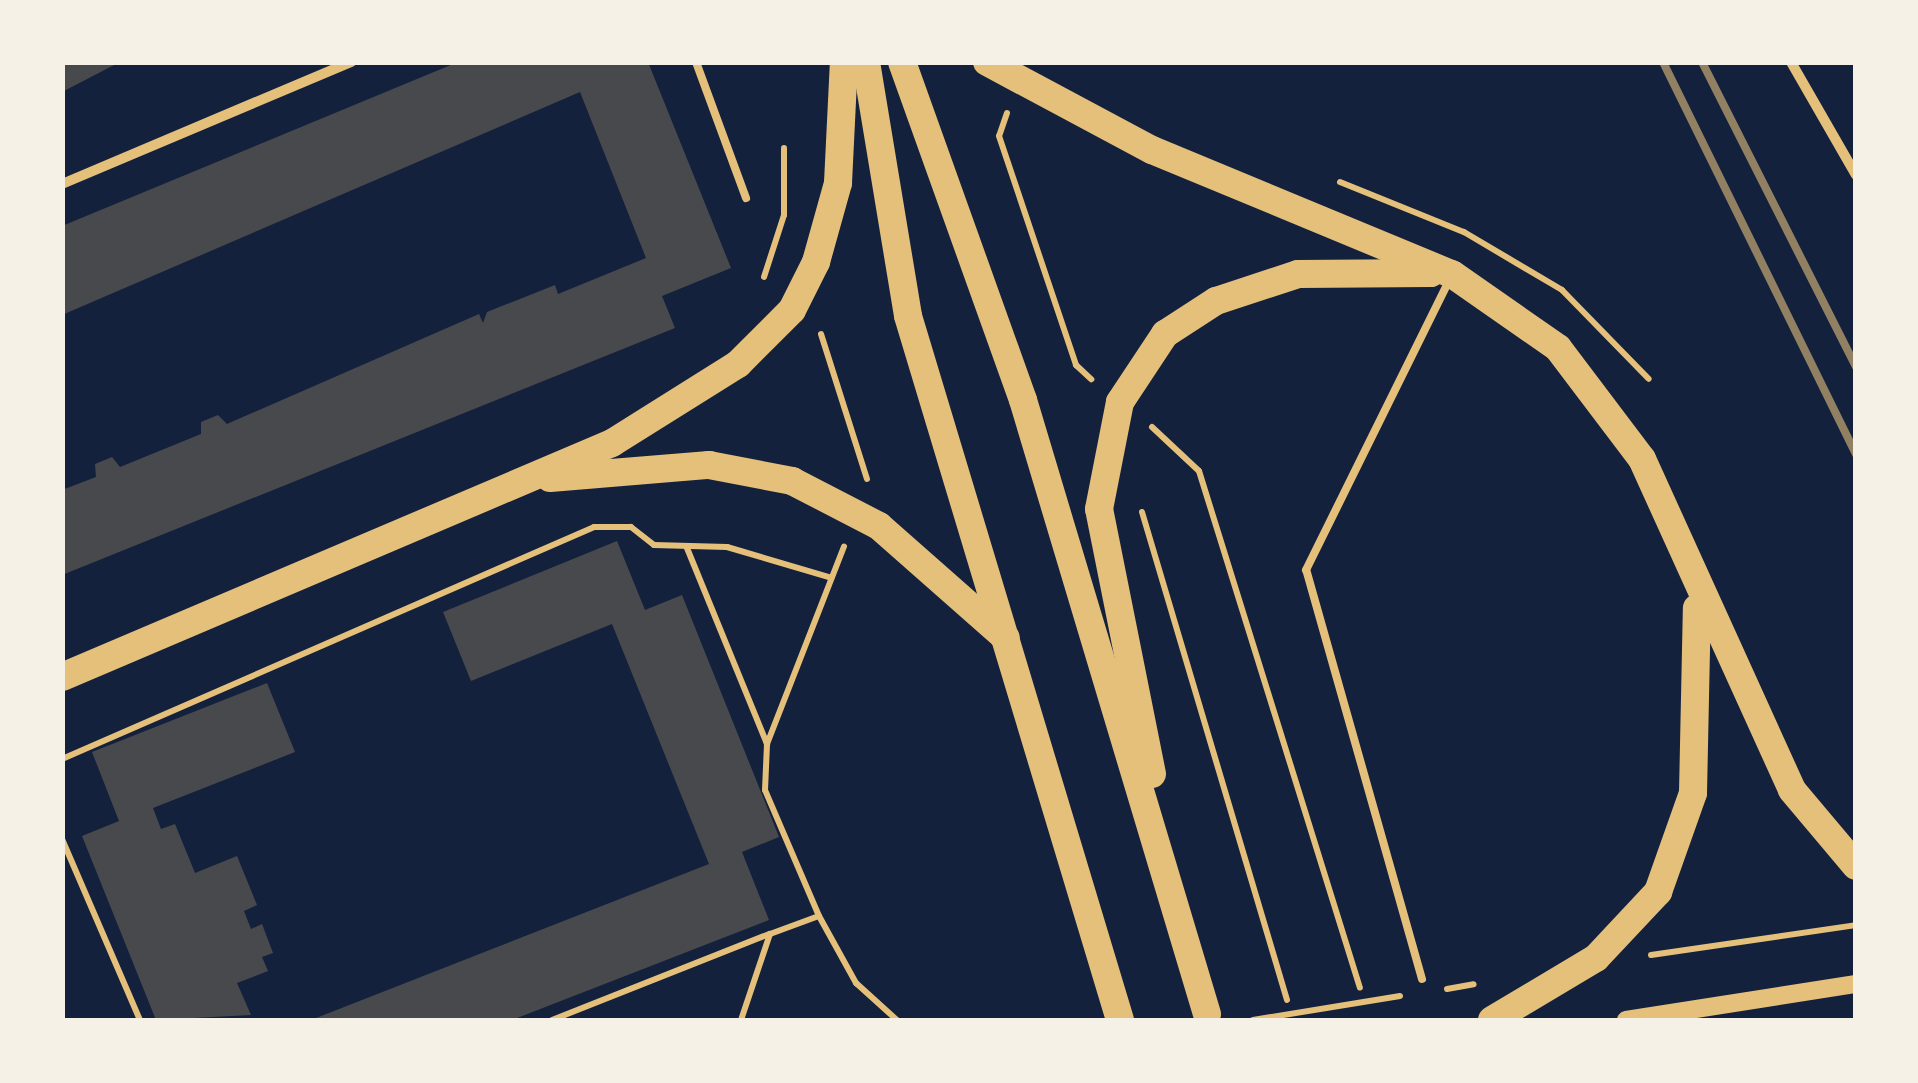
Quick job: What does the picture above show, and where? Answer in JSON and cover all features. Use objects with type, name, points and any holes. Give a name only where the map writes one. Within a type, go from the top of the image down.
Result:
[{"type":"highway","points":[[62,677],[524,480],[696,396],[792,310],[834,208],[844,62]]},
{"type":"highway","points":[[866,62],[882,190],[938,427],[1010,643],[1120,1020]]},
{"type":"highway","points":[[902,62],[1023,400],[1199,986]]},
{"type":"highway","points":[[987,62],[1152,150],[1452,274],[1545,337],[1609,408],[1655,484],[1696,592],[1792,790],[1856,866]]},
{"type":"highway","points":[[1206,1014],[1103,546],[1100,476],[1115,416],[1165,334],[1216,301],[1311,273],[1452,274]]},
{"type":"highway","points":[[524,480],[728,466],[792,481],[858,514],[1010,643]]},
{"type":"highway","points":[[1492,1020],[1596,958],[1658,892],[1694,793],[1696,592]]},
{"type":"street","points":[[62,184],[351,62]]},
{"type":"street","points":[[1791,62],[1856,175]]},
{"type":"street","points":[[1626,1020],[1856,984]]},
{"type":"lane","points":[[696,62],[746,198]]},
{"type":"lane","points":[[1422,979],[1306,570],[1452,274]]},
{"type":"path","points":[[1010,107],[999,136],[1076,365],[1096,384]]},
{"type":"path","points":[[784,148],[784,214],[764,268],[765,285],[820,330],[869,483],[767,744],[765,790],[819,916],[856,983],[897,1020]]},
{"type":"path","points":[[1137,435],[1143,420],[1199,470],[1360,988]]},
{"type":"path","points":[[1138,500],[1286,1000]]},
{"type":"path","points":[[62,759],[594,527],[631,527],[654,546],[727,547],[832,578]]},
{"type":"path","points":[[687,548],[767,744]]},
{"type":"path","points":[[62,839],[140,1020]]},
{"type":"path","points":[[552,1020],[819,916]]},
{"type":"path","points":[[740,1020],[770,934]]},
{"type":"building","points":[[62,62],[120,62],[62,92]]},
{"type":"building","points":[[458,62],[648,62],[731,268],[662,296],[675,328],[62,575],[62,490],[96,477],[95,464],[112,457],[120,467],[201,434],[201,422],[218,415],[227,424],[479,314],[483,323],[487,312],[555,285],[558,294],[646,258],[580,92],[62,315],[62,226]]},
{"type":"building","points":[[617,541],[645,610],[682,595],[779,837],[742,852],[769,920],[512,1020],[311,1020],[709,864],[612,624],[471,681],[443,612]]},
{"type":"building","points":[[267,683],[295,752],[153,808],[161,829],[175,824],[195,873],[237,856],[257,905],[244,911],[251,929],[262,924],[273,953],[262,957],[268,971],[237,983],[251,1015],[156,1020],[82,836],[119,821],[92,752]]},
{"type":"railway","points":[[1663,62],[1856,455]]},
{"type":"railway","points":[[1702,62],[1856,367]]}]
